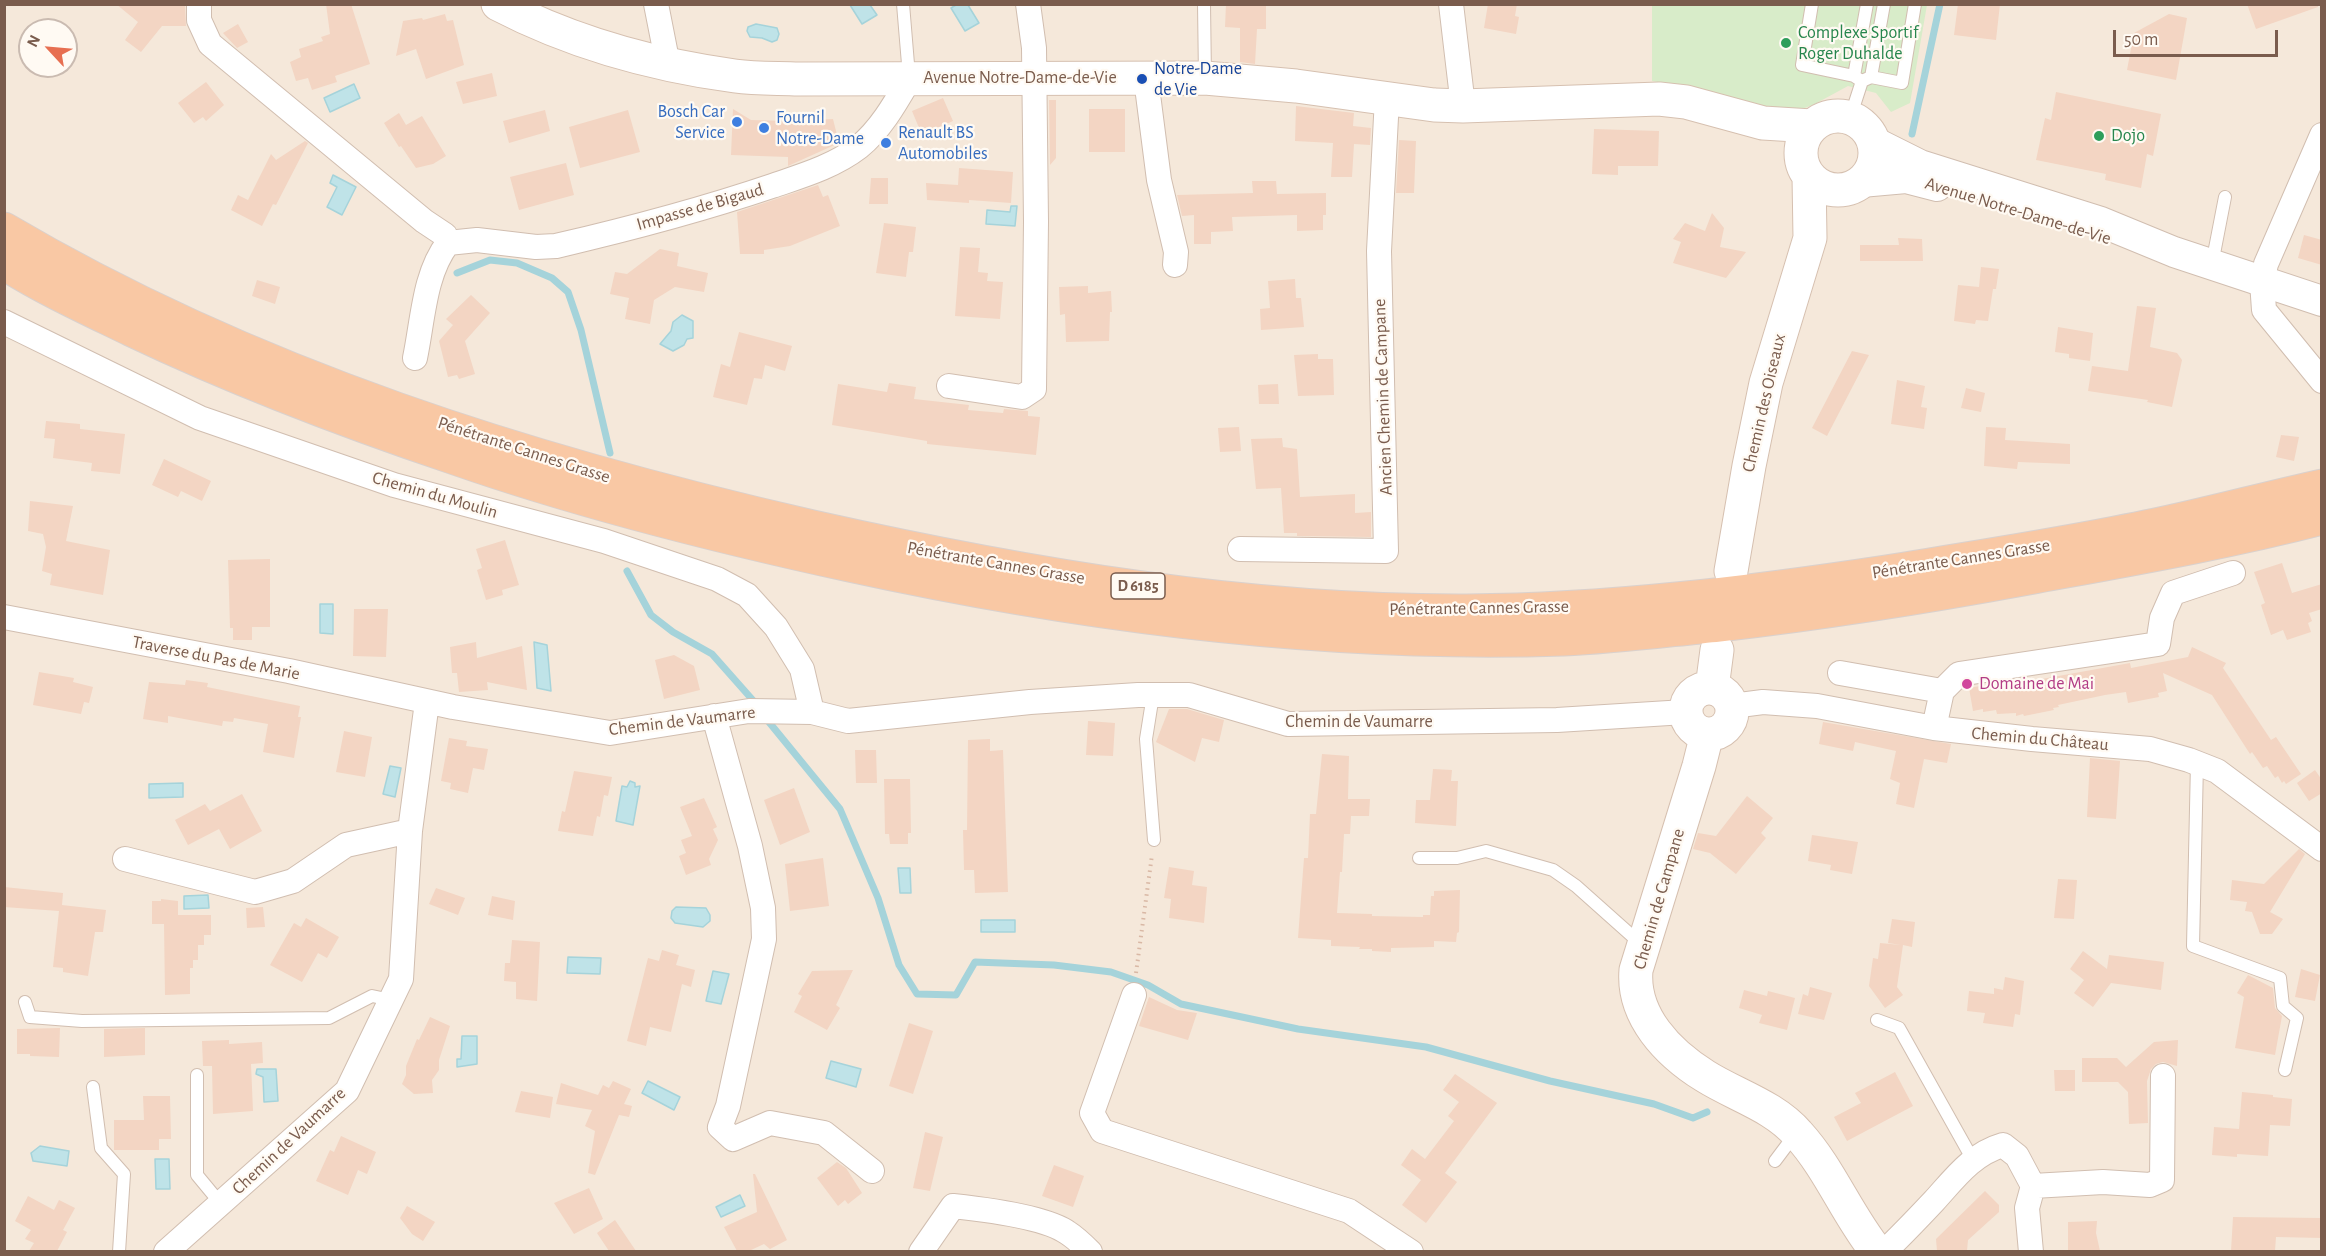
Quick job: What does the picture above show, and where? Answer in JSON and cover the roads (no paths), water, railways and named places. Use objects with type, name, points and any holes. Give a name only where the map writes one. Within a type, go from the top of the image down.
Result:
[{"type":"highway","name":"Pénétrante Cannes Grasse","points":[[4,229],[111,287],[193,327],[279,364],[389,406],[491,441],[621,480],[887,544],[1019,569],[1155,589],[1281,603],[1380,609],[1482,610],[1610,606],[1776,588],[1971,558],[2148,527],[2322,486]]},
{"type":"highway","name":"Pénétrante Cannes Grasse","points":[[4,263],[84,307],[235,377],[328,414],[532,484],[766,547],[956,588],[1094,610],[1228,627],[1321,635],[1400,638],[1565,639],[1636,634],[1899,601],[2154,555],[2322,518]]},
{"type":"main road","name":"Avenue Notre-Dame-de-Vie","points":[[498,4],[572,36],[668,64],[737,76],[799,79],[1205,78],[1296,86],[1434,105],[1463,106],[1659,99],[1686,102],[1763,123],[1812,126]]},
{"type":"main road","name":"Avenue Notre-Dame-de-Vie","points":[[1625,101],[1683,115],[1751,136],[1787,153],[1806,170]]},
{"type":"main road","points":[[1830,117],[1850,118],[1860,123],[1874,142],[1873,164],[1868,174],[1854,186],[1826,188],[1806,170],[1802,144],[1812,126],[1830,117]]},
{"type":"main road","name":"Chemin des Oiseaux","points":[[1731,571],[1761,405],[1776,345],[1809,238],[1806,170]]},
{"type":"main road","name":"Chemin des Oiseaux","points":[[1809,238],[1854,186]]},
{"type":"main road","points":[[1696,723],[1686,704],[1696,691],[1722,697],[1717,650]]},
{"type":"main road","name":"Chemin de Campane","points":[[1696,723],[1697,774],[1644,942],[1635,984],[1642,1011],[1655,1031],[1688,1064],[1705,1076],[1768,1110],[1797,1132],[1829,1177],[1862,1234],[1877,1251]]},
{"type":"street","points":[[199,4],[199,20],[210,44],[223,57],[424,221],[445,235],[448,243],[437,257],[432,273],[415,358]]},
{"type":"street","points":[[656,4],[668,64]]},
{"type":"street","points":[[949,386],[1022,397],[1034,389],[1036,222],[1034,48],[1028,4]]},
{"type":"street","points":[[1451,4],[1463,106]]},
{"type":"street","name":"Impasse de Bigaud","points":[[448,243],[477,240],[536,247],[556,246],[729,201],[821,169],[858,147],[872,134],[894,106],[910,78]]},
{"type":"street","points":[[1146,79],[1160,180],[1176,252],[1175,265]]},
{"type":"street","name":"Ancien Chemin de Campane","points":[[1240,549],[1386,551],[1379,251],[1387,98]]},
{"type":"street","points":[[2322,135],[2266,264],[2262,282],[2264,310],[2322,381]]},
{"type":"street","name":"Avenue Notre-Dame-de-Vie","points":[[1874,142],[1920,165],[2101,222],[2174,252],[2322,302]]},
{"type":"street","name":"Avenue Notre-Dame-de-Vie","points":[[1854,186],[1905,178],[1929,183],[2096,236],[2174,252]]},
{"type":"street","name":"Chemin du Moulin","points":[[9,330],[200,418],[394,485],[604,541],[717,579],[747,595],[776,627],[802,669],[812,712]]},
{"type":"street","points":[[1934,728],[1942,691],[1959,674],[2158,644],[2162,618],[2172,593],[2233,573]]},
{"type":"street","name":"Traverse du Pas de Marie","points":[[4,617],[289,671],[428,702]]},
{"type":"street","points":[[1840,673],[1942,691]]},
{"type":"street","name":"Chemin de Vaumarre","points":[[166,1251],[347,1090],[401,980],[410,831],[428,702],[610,734],[714,716],[759,711],[812,712],[848,721],[1030,702],[1153,695],[1189,695],[1288,724],[1557,720],[1696,723]]},
{"type":"street","name":"Chemin du Château","points":[[1722,697],[1817,706],[1934,728],[2032,740],[2150,749],[2217,771],[2322,849]]},
{"type":"street","points":[[714,716],[750,846],[763,908],[764,939],[728,1106],[720,1127],[733,1139],[770,1123],[824,1133],[872,1171]]},
{"type":"street","points":[[125,859],[255,892],[293,881],[345,845],[410,831]]},
{"type":"street","points":[[1135,984],[1092,1113],[1102,1131],[1349,1211],[1411,1251]]},
{"type":"street","points":[[2033,1186],[2103,1182],[2150,1185],[2162,1180],[2163,1076]]},
{"type":"street","points":[[1884,1251],[1906,1231],[1964,1167],[1988,1150],[2003,1145],[2017,1156],[2033,1186],[2027,1208],[2031,1251]]},
{"type":"street","points":[[921,1251],[953,1206],[983,1209],[1048,1223],[1068,1232],[1090,1251]]},
{"type":"lane","points":[[903,4],[910,78]]},
{"type":"lane","points":[[1204,4],[1205,78]]},
{"type":"lane","points":[[1812,4],[1802,65],[1863,78],[1902,83],[1915,4]]},
{"type":"lane","points":[[1863,78],[1867,4]]},
{"type":"lane","points":[[1850,118],[1884,4]]},
{"type":"lane","points":[[2212,265],[2225,197]]},
{"type":"lane","points":[[1153,695],[1146,739],[1154,840]]},
{"type":"lane","points":[[2197,763],[2193,946],[2280,978],[2283,1006],[2297,1018],[2285,1070]]},
{"type":"lane","points":[[1419,858],[1457,858],[1486,851],[1553,870],[1576,886],[1631,935],[1644,942]]},
{"type":"lane","points":[[25,1002],[30,1017],[82,1021],[329,1018],[372,996],[391,1000]]},
{"type":"lane","points":[[1877,1020],[1899,1028],[1973,1160]]},
{"type":"lane","points":[[197,1075],[197,1174],[221,1204]]},
{"type":"lane","points":[[93,1087],[101,1148],[124,1174],[119,1251]]},
{"type":"lane","points":[[1775,1161],[1797,1132]]},
{"type":"water","points":[[850,5],[870,5],[877,15],[862,24]]},
{"type":"water","points":[[956,5],[968,5],[979,23],[965,31],[951,8]]},
{"type":"water","points":[[756,24],[777,28],[779,34],[777,40],[772,42],[750,37],[748,27]]},
{"type":"water","points":[[354,84],[360,98],[330,112],[324,98]]},
{"type":"water","points":[[333,175],[356,187],[342,215],[327,207],[337,187],[330,183]]},
{"type":"water","points":[[1011,206],[1017,206],[1015,226],[986,224],[987,210],[1010,212]]},
{"type":"water","points":[[682,315],[693,321],[693,338],[687,339],[684,345],[673,351],[660,344],[671,331],[673,322]]},
{"type":"water","points":[[320,604],[333,604],[333,634],[320,633]]},
{"type":"water","points":[[534,642],[547,645],[551,691],[537,688]]},
{"type":"water","points":[[390,766],[401,768],[395,797],[383,794]]},
{"type":"water","points":[[630,781],[635,783],[635,787],[640,786],[633,825],[616,821],[622,786],[627,787]]},
{"type":"water","points":[[183,783],[183,797],[149,798],[149,784]]},
{"type":"water","points":[[898,868],[910,868],[911,893],[900,893]]},
{"type":"water","points":[[208,895],[209,908],[184,909],[184,896]]},
{"type":"water","points":[[676,907],[706,908],[710,921],[703,927],[675,923],[671,918],[672,911]]},
{"type":"water","points":[[981,920],[1015,920],[1015,932],[981,932]]},
{"type":"water","points":[[568,957],[601,958],[600,974],[567,973]]},
{"type":"water","points":[[713,971],[729,974],[721,1004],[706,1001]]},
{"type":"water","points":[[462,1036],[477,1036],[477,1064],[457,1067],[457,1059],[461,1059]]},
{"type":"water","points":[[831,1061],[861,1069],[856,1087],[826,1078]]},
{"type":"water","points":[[257,1069],[276,1069],[278,1101],[264,1102],[263,1077],[256,1074]]},
{"type":"water","points":[[648,1081],[680,1097],[674,1110],[642,1093]]},
{"type":"water","points":[[40,1146],[69,1151],[67,1166],[33,1161],[31,1153]]},
{"type":"water","points":[[155,1159],[169,1159],[170,1189],[156,1189]]},
{"type":"water","points":[[740,1195],[745,1206],[721,1217],[716,1207]]},
{"type":"waterway","points":[[1912,134],[1940,4]]},
{"type":"waterway","points":[[457,273],[490,260],[517,263],[552,278],[568,292],[581,330],[610,453]]},
{"type":"waterway","points":[[627,571],[651,615],[673,632],[712,654],[758,706]]},
{"type":"waterway","points":[[764,716],[840,809],[878,898],[899,965],[917,994],[956,995],[975,962],[1054,965],[1111,972],[1148,985],[1181,1004],[1298,1029],[1426,1047],[1550,1081],[1654,1104],[1693,1118],[1707,1112]]},
{"type":"place","name":"Complexe Sportif Roger Duhalde","points":[[1786,43]]},
{"type":"place","name":"Notre-Dame de Vie","points":[[1142,79]]},
{"type":"place","name":"Bosch Car Service","points":[[737,122]]},
{"type":"place","name":"Fournil Notre-Dame","points":[[764,128]]},
{"type":"place","name":"Dojo","points":[[2099,136]]},
{"type":"place","name":"Renault BS Automobiles","points":[[886,143]]},
{"type":"place","name":"Domaine de Mai","points":[[1967,684]]}]
